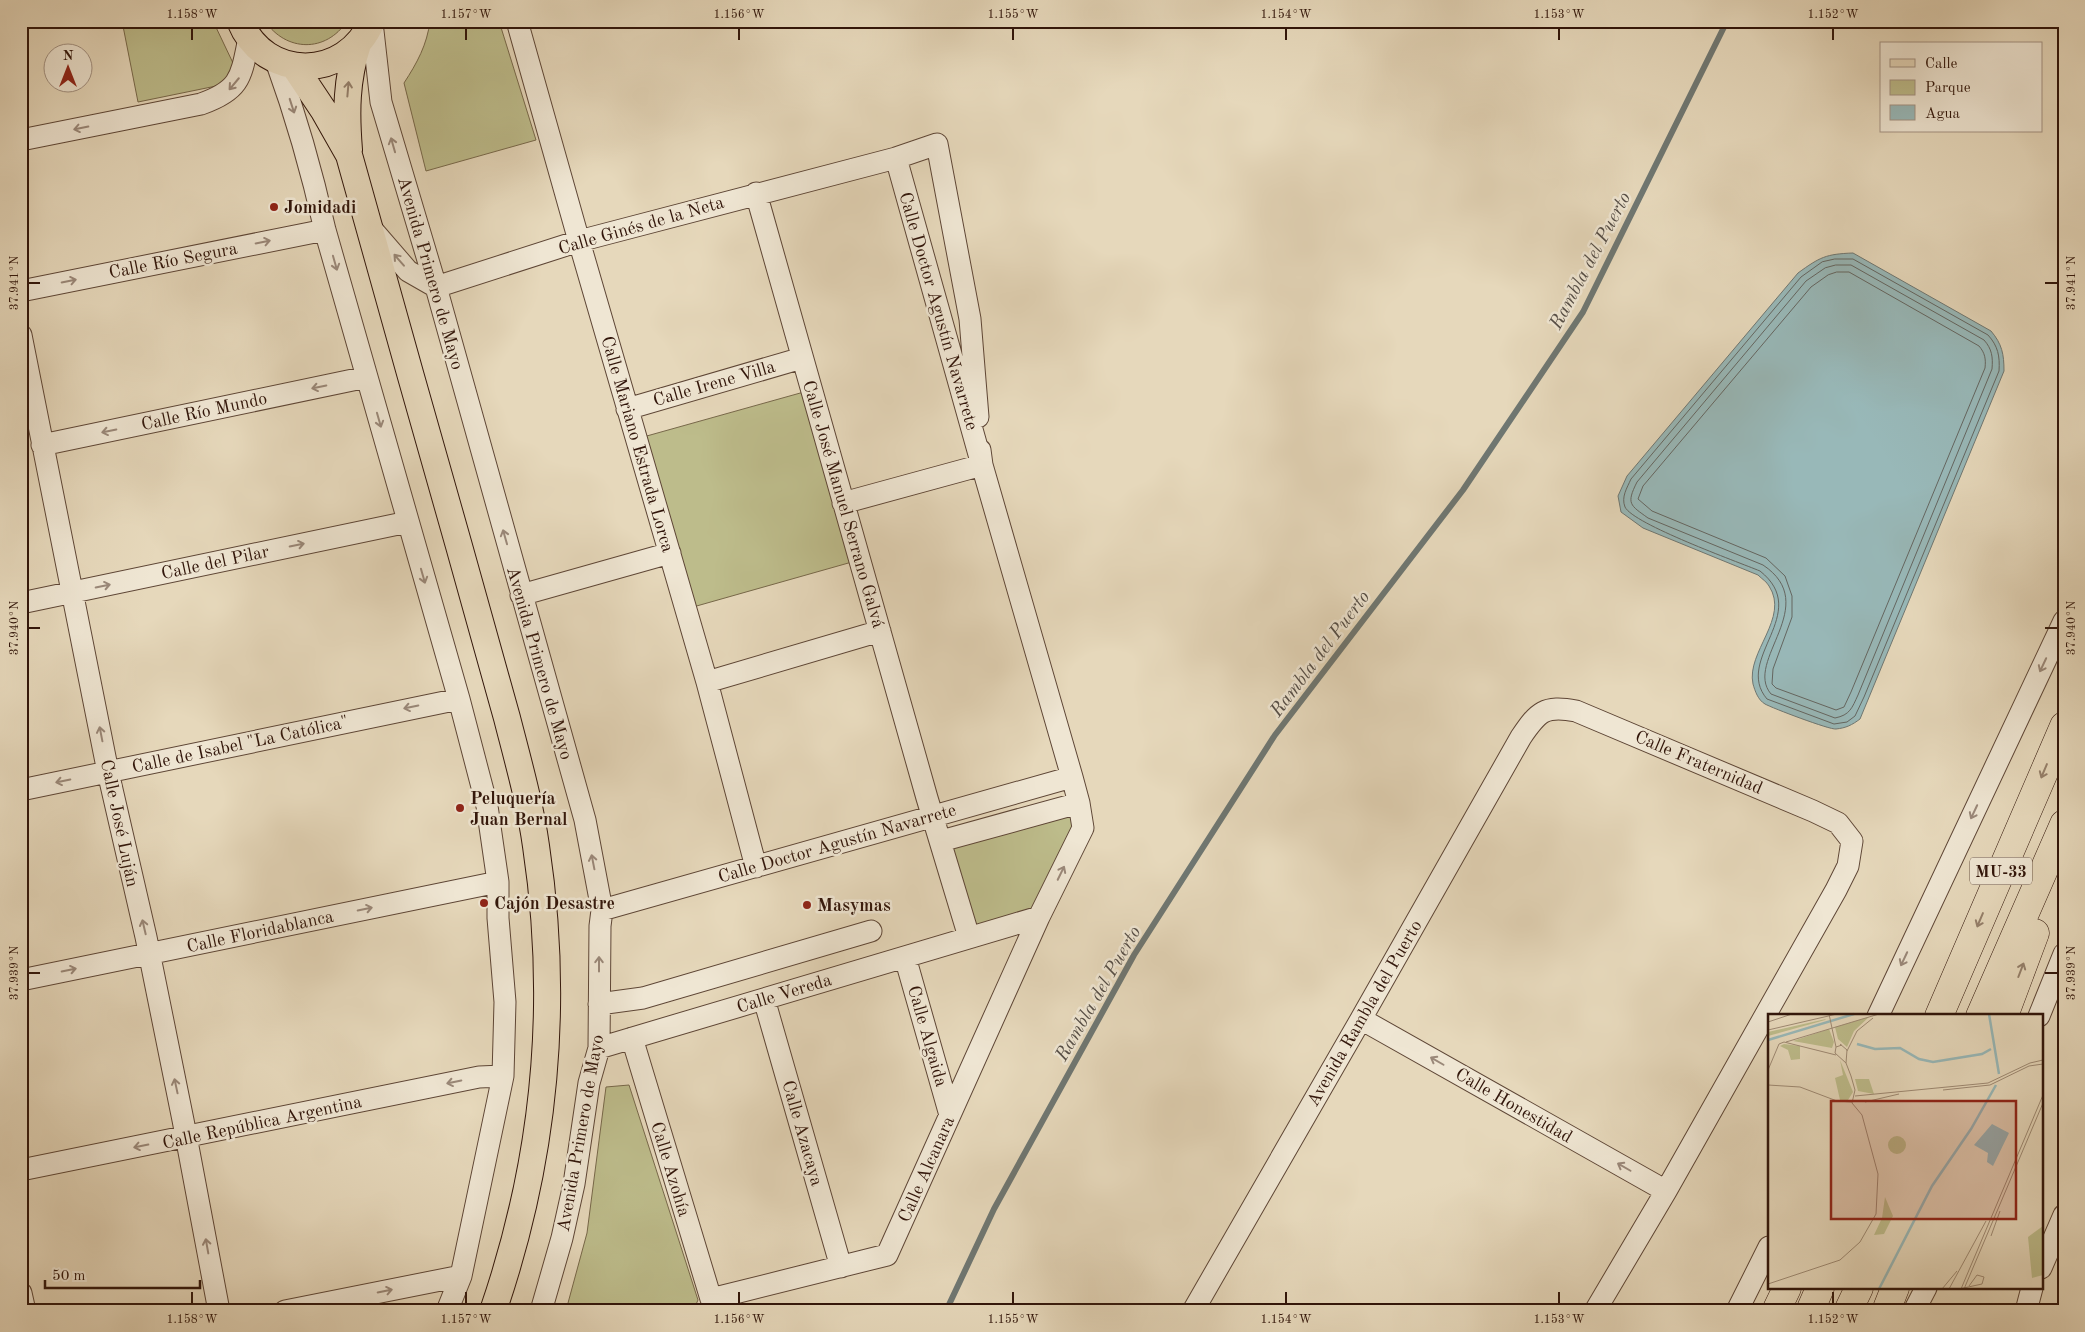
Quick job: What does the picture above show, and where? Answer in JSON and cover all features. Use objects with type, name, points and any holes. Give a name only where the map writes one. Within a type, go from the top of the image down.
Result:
[{"type":"highway","name":"MU-33","points":[[1940,1014],[2064,726]]},
{"type":"highway","name":"MU-33","points":[[1981,1014],[2064,824]]},
{"type":"highway","points":[[2005,1014],[2064,858]]},
{"type":"highway","points":[[1776,1311],[1786,1290]]},
{"type":"highway","points":[[1810,1311],[1819,1290]]},
{"type":"highway","points":[[1848,1311],[1857,1290]]},
{"type":"highway","points":[[1886,1311],[1894,1290]]},
{"type":"main road","points":[[349,155],[347,92],[350,72],[358,44],[372,22]]},
{"type":"main road","points":[[244,30],[261,51],[285,64],[324,111],[349,155],[513,742],[532,820],[543,900],[548,995],[544,1086],[538,1132],[518,1228],[493,1311]]},
{"type":"main road","points":[[285,64],[318,66],[340,59],[358,44]]},
{"type":"street","name":"Calle Mariano Estrada Lorca","points":[[518,21],[627,409],[707,682],[756,867]]},
{"type":"street","name":"Avenida Primero de Mayo","points":[[372,22],[381,102],[436,287],[585,820],[602,910],[600,926],[599,1048],[589,1083],[574,1184],[562,1238],[541,1311]]},
{"type":"street","points":[[21,140],[202,104],[220,97],[238,82],[244,65],[244,30]]},
{"type":"street","points":[[285,64],[295,113],[310,165],[325,230],[487,806],[498,882],[498,918],[505,1002],[502,1076],[461,1276],[447,1311]]},
{"type":"street","name":"Calle Ginés de la Neta","points":[[436,287],[579,241],[756,193],[896,158],[937,144]]},
{"type":"street","name":"Calle Doctor Agustín Navarrete","points":[[937,144],[970,318],[982,465]]},
{"type":"street","name":"Calle Doctor Agustín Navarrete","points":[[896,158],[1079,803],[941,841]]},
{"type":"street","name":"Calle José Manuel Serrano Galvá","points":[[756,193],[843,503],[969,937]]},
{"type":"street","points":[[369,225],[408,270],[436,287]]},
{"type":"street","name":"Calle Río Segura","points":[[21,291],[325,230]]},
{"type":"street","name":"Calle José Luján","points":[[21,335],[108,772],[149,954],[187,1137],[219,1311]]},
{"type":"street","name":"Calle Irene Villa","points":[[627,409],[802,358]]},
{"type":"street","name":"Calle Río Mundo","points":[[42,445],[367,377]]},
{"type":"street","points":[[843,503],[982,465]]},
{"type":"street","name":"Calle del Pilar","points":[[21,603],[408,522]]},
{"type":"street","points":[[521,595],[670,553]]},
{"type":"street","points":[[1879,1014],[2064,621]]},
{"type":"street","points":[[707,682],[880,631]]},
{"type":"street","name":"Calle de Isabel \"La Católica\"","points":[[21,790],[458,699]]},
{"type":"street","name":"Calle Fraternidad","points":[[1536,715],[1557,708],[1576,711],[1813,810],[1838,823],[1852,841],[1848,866],[1836,890],[1666,1191]]},
{"type":"street","name":"Avenida Rambla del Puerto","points":[[1193,1311],[1362,1019],[1521,737],[1536,715]]},
{"type":"street","name":"Calle Doctor Agustín Navarrete","points":[[602,910],[1072,777]]},
{"type":"street","name":"Calle Alcanara","points":[[711,1299],[887,1255],[1039,916],[1082,828],[1079,803]]},
{"type":"street","name":"Calle Floridablanca","points":[[21,980],[498,882]]},
{"type":"street","name":"Calle Vereda","points":[[599,1048],[1039,916]]},
{"type":"street","points":[[599,1004],[643,998],[871,931]]},
{"type":"street","points":[[2040,1014],[2064,954]]},
{"type":"street","name":"Calle Algaida","points":[[905,957],[950,1115]]},
{"type":"street","name":"Calle Azacaya","points":[[764,999],[841,1267]]},
{"type":"street","name":"Calle Honestidad","points":[[1362,1019],[1666,1191]]},
{"type":"street","name":"Calle Azohía","points":[[632,1038],[711,1299]]},
{"type":"street","name":"Calle República Argentina","points":[[21,1170],[469,1079],[502,1076]]},
{"type":"street","points":[[1595,1311],[1666,1191]]},
{"type":"street","points":[[2042,1266],[2064,1215]]},
{"type":"street","points":[[1737,1311],[1768,1249]]},
{"type":"street","points":[[285,1311],[461,1276]]},
{"type":"street","points":[[1914,1311],[1925,1290]]},
{"type":"street","points":[[2026,1311],[2031,1290]]},
{"type":"street","points":[[21,1293],[25,1311]]},
{"type":"green space","points":[[122,21],[213,21],[233,63],[226,84],[138,102]]},
{"type":"green space","points":[[265,21],[347,21],[328,39],[306,45],[284,39]]},
{"type":"green space","points":[[430,21],[499,21],[536,140],[426,171],[404,83],[421,54],[427,38]]},
{"type":"green space","points":[[811,390],[859,560],[686,609],[636,439]]},
{"type":"green space","points":[[1079,803],[1083,828],[1039,917],[969,937],[941,841]]},
{"type":"green space","points":[[629,1085],[698,1300],[693,1311],[569,1311],[568,1303],[587,1233],[606,1087]]},
{"type":"water","points":[[1853,253],[1991,331],[2002,349],[2004,371],[1860,719],[1849,726],[1836,729],[1813,723],[1770,706],[1760,700],[1757,695],[1753,684],[1755,660],[1771,623],[1774,610],[1774,598],[1767,583],[1758,575],[1643,528],[1621,512],[1618,496],[1627,476],[1798,273],[1824,257]]},
{"type":"waterway","name":"Rambla del Puerto","points":[[946,1311],[994,1209],[1134,955],[1275,735],[1463,490],[1583,312],[1727,21]]},
{"type":"place","name":"Jomidadi","points":[[274,207]]},
{"type":"place","name":"Peluquería Juan Bernal","points":[[460,808]]},
{"type":"place","name":"Cajón Desastre","points":[[484,903]]},
{"type":"place","name":"Masymas","points":[[807,905]]}]
